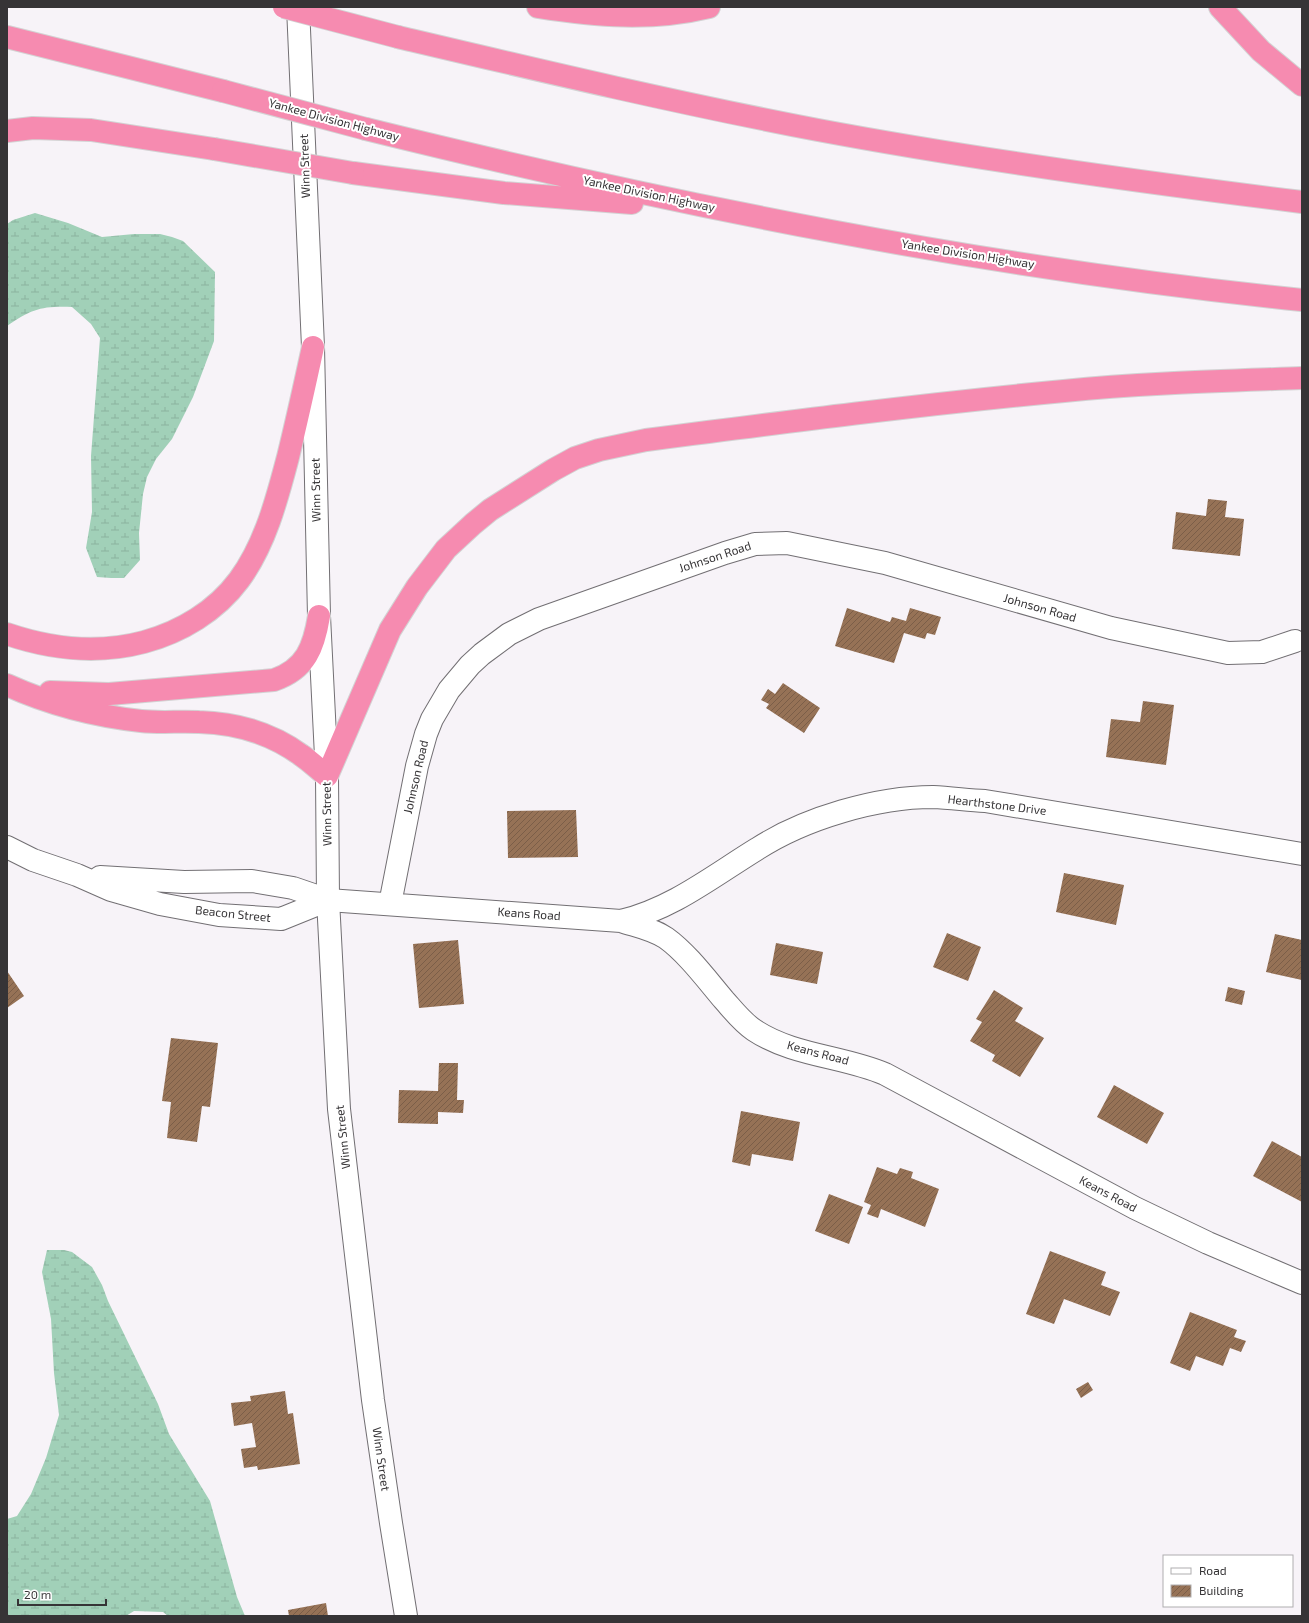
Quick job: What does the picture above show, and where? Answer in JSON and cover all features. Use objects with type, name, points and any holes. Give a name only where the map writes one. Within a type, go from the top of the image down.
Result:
[{"type":"highway","points":[[284,7],[398,37],[676,101],[818,130],[1141,182],[1302,202]]},
{"type":"highway","points":[[538,7],[596,15],[654,16],[691,12],[709,7]]},
{"type":"highway","points":[[1220,7],[1261,51],[1302,85]]},
{"type":"highway","name":"Yankee Division Highway","points":[[7,37],[223,91],[366,129],[614,187],[717,209],[788,223],[1053,268],[1225,292],[1302,300]]},
{"type":"highway","points":[[7,131],[33,128],[90,130],[214,149],[353,173],[504,193],[717,209]]},
{"type":"highway","points":[[7,634],[25,640],[67,648],[89,649],[132,645],[167,634],[184,626],[210,610],[221,600],[245,572],[269,521],[281,485],[295,431],[313,347]]},
{"type":"highway","points":[[9,686],[78,709],[119,718],[143,721],[222,724],[248,729],[272,738],[301,754],[326,776],[390,630],[430,568],[456,539],[490,510],[530,483],[575,458],[614,446],[646,440],[910,407],[1073,390],[1172,383],[1302,378]]},
{"type":"highway","points":[[9,686],[61,693],[109,694],[274,680],[284,677],[306,658],[312,649],[319,616]]},
{"type":"street","name":"Winn Street","points":[[298,7],[313,347],[319,616],[326,776],[328,900],[339,1109],[377,1434],[406,1616]]},
{"type":"street","name":"Johnson Road","points":[[390,904],[417,766],[426,734],[437,709],[449,690],[470,665],[495,643],[539,619],[725,553],[755,544],[787,543],[885,563],[1111,628],[1228,653],[1262,652],[1295,641]]},
{"type":"street","name":"Hearthstone Drive","points":[[621,922],[657,910],[705,883],[758,848],[815,820],[854,808],[910,799],[932,797],[985,801],[1302,854]]},
{"type":"street","name":"Beacon Street","points":[[8,849],[33,860],[77,875],[111,890],[160,904],[227,916],[281,919],[328,900]]},
{"type":"street","name":"Beacon Street","points":[[77,875],[184,882],[252,881],[293,888],[328,900]]},
{"type":"street","name":"Keans Road","points":[[328,900],[621,922],[647,929],[666,937],[702,974],[737,1015],[754,1029],[774,1041],[805,1052],[850,1062],[885,1074],[1172,1226],[1302,1283]]},
{"type":"green space","points":[[35,213],[68,223],[102,237],[134,234],[160,234],[172,237],[183,241],[215,272],[214,341],[193,397],[172,439],[156,459],[147,477],[143,494],[139,533],[140,560],[124,578],[97,577],[86,548],[92,512],[91,456],[100,338],[91,324],[72,307],[52,307],[30,312],[7,326],[7,224],[13,220]]},
{"type":"green space","points":[[47,1250],[64,1250],[72,1252],[92,1267],[102,1285],[108,1301],[158,1404],[169,1434],[210,1501],[237,1597],[245,1616],[168,1616],[163,1612],[134,1611],[126,1616],[7,1616],[7,1519],[17,1516],[31,1494],[46,1458],[59,1415],[54,1373],[51,1319],[42,1272]]},
{"type":"building","points":[[1208,499],[1227,501],[1225,517],[1244,519],[1240,556],[1172,549],[1176,512],[1206,516]]},
{"type":"building","points":[[847,608],[890,622],[892,617],[906,621],[910,608],[941,617],[935,635],[927,633],[925,639],[904,633],[894,663],[835,646]]},
{"type":"building","points":[[783,683],[820,708],[804,733],[766,708],[769,704],[761,700],[768,689],[775,694]]},
{"type":"building","points":[[1143,701],[1174,705],[1166,765],[1106,757],[1111,719],[1140,722]]},
{"type":"building","points":[[576,810],[578,857],[508,858],[507,811]]},
{"type":"building","points":[[1064,873],[1124,885],[1116,925],[1056,912]]},
{"type":"building","points":[[947,933],[981,947],[968,981],[933,967]]},
{"type":"building","points":[[1275,934],[1302,940],[1302,980],[1266,972]]},
{"type":"building","points":[[458,940],[464,1004],[419,1008],[413,944]]},
{"type":"building","points":[[776,943],[823,952],[817,984],[770,975]]},
{"type":"building","points":[[7,971],[24,996],[7,1008]]},
{"type":"building","points":[[1228,987],[1245,991],[1242,1005],[1225,1001]]},
{"type":"building","points":[[994,990],[1023,1008],[1015,1021],[1044,1038],[1020,1077],[992,1061],[995,1055],[970,1041],[982,1022],[976,1019]]},
{"type":"building","points":[[171,1038],[218,1043],[210,1107],[202,1106],[197,1142],[167,1138],[171,1102],[162,1101]]},
{"type":"building","points":[[439,1063],[458,1063],[457,1100],[464,1100],[463,1113],[438,1112],[438,1124],[398,1123],[399,1090],[438,1091]]},
{"type":"building","points":[[1114,1085],[1164,1113],[1147,1144],[1097,1117]]},
{"type":"building","points":[[741,1111],[800,1122],[793,1161],[752,1154],[750,1166],[732,1162]]},
{"type":"building","points":[[1272,1141],[1302,1157],[1302,1202],[1253,1176]]},
{"type":"building","points":[[877,1167],[897,1174],[900,1168],[913,1172],[911,1178],[939,1189],[925,1227],[881,1209],[878,1218],[867,1214],[871,1205],[864,1202]]},
{"type":"building","points":[[829,1194],[863,1207],[849,1244],[815,1231]]},
{"type":"building","points":[[1050,1251],[1106,1272],[1101,1285],[1120,1292],[1110,1316],[1064,1299],[1054,1324],[1026,1314]]},
{"type":"building","points":[[1190,1312],[1237,1330],[1234,1337],[1246,1341],[1241,1352],[1230,1348],[1223,1366],[1196,1356],[1190,1371],[1170,1363]]},
{"type":"building","points":[[1088,1382],[1093,1390],[1081,1398],[1076,1389]]},
{"type":"building","points":[[285,1391],[288,1414],[293,1413],[300,1464],[258,1470],[257,1466],[244,1468],[241,1449],[256,1447],[252,1423],[234,1426],[231,1403],[251,1401],[250,1396]]},
{"type":"building","points":[[326,1603],[328,1616],[289,1616],[288,1610]]}]
